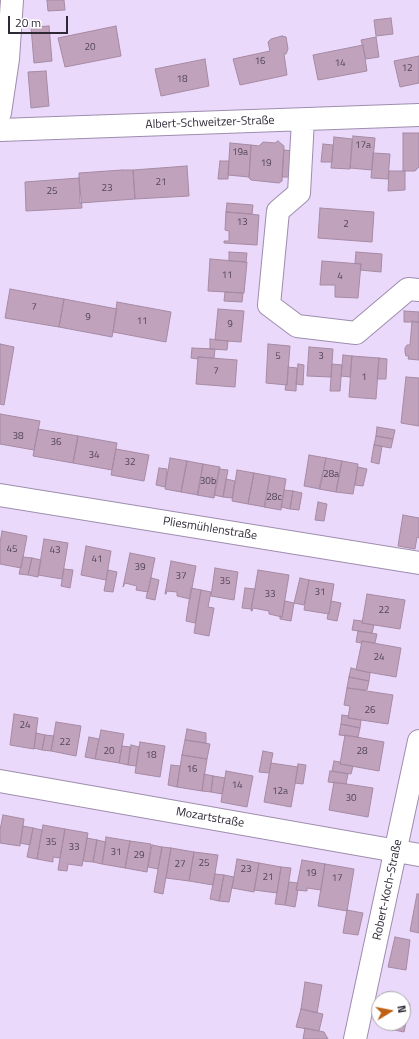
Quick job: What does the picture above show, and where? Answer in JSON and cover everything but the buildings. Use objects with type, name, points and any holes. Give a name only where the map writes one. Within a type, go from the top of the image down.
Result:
[{"type":"street","points":[[0,113],[4,58],[12,0]]},
{"type":"street","name":"Albert-Schweitzer-Straße","points":[[0,130],[419,115]]},
{"type":"street","points":[[303,120],[299,192],[278,211],[269,305],[297,326],[356,333],[408,290],[419,290]]},
{"type":"street","name":"Pliesmühlenstraße","points":[[0,495],[419,563]]},
{"type":"street","name":"Robert-Koch-Straße","points":[[355,1039],[419,741]]},
{"type":"street","name":"Mozartstraße","points":[[0,781],[419,855]]}]
